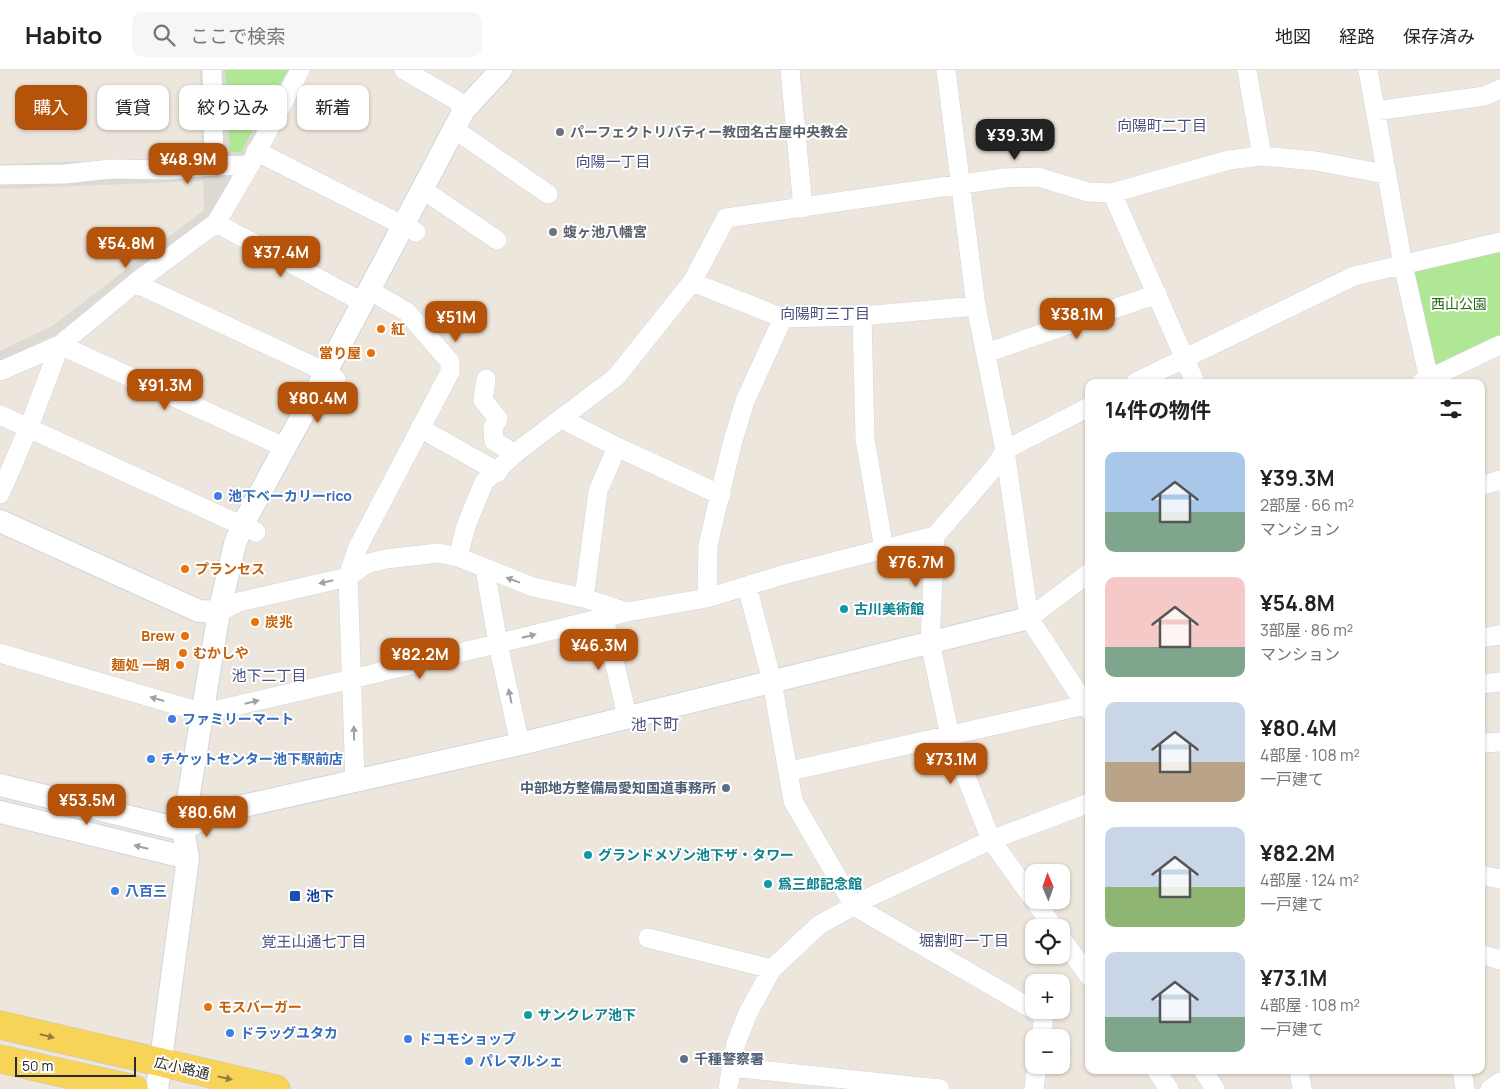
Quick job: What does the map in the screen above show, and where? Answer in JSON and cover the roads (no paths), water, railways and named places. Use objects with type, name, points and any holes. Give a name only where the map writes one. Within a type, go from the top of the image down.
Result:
[{"type":"main road","name":"広小路通","points":[[0,1025],[159,1076],[276,1089]]},
{"type":"main road","points":[[0,1059],[134,1089]]},
{"type":"street","points":[[212,70],[214,166]]},
{"type":"street","points":[[0,370],[60,345],[135,283],[216,223],[300,70]]},
{"type":"street","points":[[404,70],[456,100],[459,119],[548,194]]},
{"type":"street","points":[[159,1076],[188,858],[184,830],[219,612],[235,544],[249,529],[284,447],[330,377],[365,296],[409,228],[422,189],[459,119],[501,70]]},
{"type":"street","points":[[790,70],[802,208]]},
{"type":"street","points":[[946,70],[976,306],[1005,450],[1028,618],[1085,705]]},
{"type":"street","points":[[1247,70],[1262,156]]},
{"type":"street","points":[[1368,70],[1385,174],[1425,379]]},
{"type":"street","points":[[1375,111],[1485,96],[1500,89]]},
{"type":"street","points":[[458,558],[473,504],[484,482],[498,472],[515,454],[616,377],[692,282],[726,218],[1004,178],[1038,177],[1088,192],[1112,193],[1228,160],[1262,156],[1316,161],[1385,174]]},
{"type":"street","points":[[0,175],[65,174],[112,169],[167,170],[214,166],[253,158],[409,228]]},
{"type":"street","points":[[422,189],[497,240]]},
{"type":"street","points":[[1112,193],[1194,379]]},
{"type":"street","points":[[216,223],[365,296],[407,312],[450,362],[450,372],[357,550],[348,577],[353,679],[355,782]]},
{"type":"street","points":[[1142,379],[1354,276],[1500,242]]},
{"type":"street","points":[[692,282],[783,318],[862,316],[976,306]]},
{"type":"street","points":[[135,283],[305,362],[330,377]]},
{"type":"street","points":[[986,354],[1157,294]]},
{"type":"street","points":[[862,316],[865,439],[884,549]]},
{"type":"street","points":[[706,598],[708,545],[745,401],[783,318]]},
{"type":"street","points":[[0,494],[29,427],[60,345]]},
{"type":"street","points":[[60,345],[284,447]]},
{"type":"street","points":[[1429,379],[1500,345]]},
{"type":"street","points":[[486,379],[483,400],[498,419],[493,428],[494,441],[515,454]]},
{"type":"street","points":[[0,653],[204,713],[353,679],[627,612],[706,598],[935,536],[997,464],[1005,450],[1085,409]]},
{"type":"street","points":[[0,415],[249,529]]},
{"type":"street","points":[[562,419],[720,495]]},
{"type":"street","points":[[420,428],[498,472]]},
{"type":"street","points":[[584,598],[598,491],[617,447]]},
{"type":"street","points":[[1485,485],[1500,480]]},
{"type":"street","points":[[0,521],[199,611],[219,612],[239,602],[348,577],[366,564],[386,559],[438,553],[458,558],[534,587],[584,598],[627,612]]},
{"type":"street","points":[[935,536],[930,642],[950,736],[991,840],[1025,887]]},
{"type":"street","points":[[485,569],[498,644],[520,744]]},
{"type":"street","points":[[0,785],[184,830],[212,813],[520,744],[1028,618],[1085,575]]},
{"type":"street","points":[[747,586],[772,681],[790,771],[793,801],[854,906],[1025,1005]]},
{"type":"street","points":[[604,618],[627,716]]},
{"type":"street","points":[[1485,637],[1500,635]]},
{"type":"street","points":[[1485,684],[1500,682]]},
{"type":"street","points":[[790,771],[1085,708]]},
{"type":"street","points":[[1485,743],[1500,742]]},
{"type":"street","points":[[189,796],[212,813]]},
{"type":"street","points":[[728,1089],[736,1043],[748,1013],[772,969],[820,925],[854,906],[991,840],[1085,805]]},
{"type":"street","points":[[0,812],[188,858]]},
{"type":"street","points":[[188,858],[212,813]]},
{"type":"street","points":[[1485,876],[1500,879]]},
{"type":"street","points":[[648,938],[772,969]]},
{"type":"street","points":[[1070,950],[1085,971]]},
{"type":"street","points":[[1485,955],[1500,960]]},
{"type":"street","points":[[731,1067],[940,1089]]},
{"type":"street","points":[[1034,1089],[1036,1074]]},
{"type":"street","points":[[1159,1074],[1170,1089]]},
{"type":"street","points":[[1206,1074],[1215,1089]]},
{"type":"street","points":[[1300,1074],[1302,1089]]},
{"type":"street","points":[[1463,1074],[1465,1089]]},
{"type":"street","points":[[1490,1089],[1500,1082]]},
{"type":"place","name":"パーフェクトリバティー教団名古屋中央教会","points":[[560,132]]},
{"type":"place","name":"蝮ヶ池八幡宮","points":[[553,232]]},
{"type":"place","name":"紅","points":[[381,329]]},
{"type":"place","name":"當り屋","points":[[371,353]]},
{"type":"place","name":"池下ベーカリーrico","points":[[218,496]]},
{"type":"place","name":"プランセス","points":[[185,569]]},
{"type":"place","name":"古川美術館","points":[[844,609]]},
{"type":"place","name":"炭兆","points":[[255,622]]},
{"type":"place","name":"Brew","points":[[185,636]]},
{"type":"place","name":"むかしや","points":[[183,653]]},
{"type":"place","name":"麺処 一朗","points":[[180,665]]},
{"type":"place","name":"ファミリーマート","points":[[172,719]]},
{"type":"place","name":"チケットセンター池下駅前店","points":[[151,759]]},
{"type":"place","name":"中部地方整備局愛知国道事務所","points":[[726,788]]},
{"type":"place","name":"グランドメゾン池下ザ・タワー","points":[[588,855]]},
{"type":"place","name":"爲三郎記念館","points":[[768,884]]},
{"type":"place","name":"八百三","points":[[115,891]]},
{"type":"place","name":"池下","points":[[295,896]]},
{"type":"place","name":"モスバーガー","points":[[208,1007]]},
{"type":"place","name":"サンクレア池下","points":[[528,1015]]},
{"type":"place","name":"ドラッグユタカ","points":[[230,1033]]},
{"type":"place","name":"ドコモショップ","points":[[408,1039]]},
{"type":"place","name":"千種警察署","points":[[684,1059]]},
{"type":"place","name":"パレマルシェ","points":[[469,1061]]},
{"type":"district","name":"向陽町二丁目","points":[[1162,126]]},
{"type":"district","name":"向陽一丁目","points":[[613,162]]},
{"type":"district","name":"向陽町三丁目","points":[[825,314]]},
{"type":"district","name":"池下二丁目","points":[[269,676]]},
{"type":"district","name":"池下町","points":[[655,724]]},
{"type":"district","name":"堀割町一丁目","points":[[964,941]]},
{"type":"district","name":"覚王山通七丁目","points":[[314,942]]},
{"type":"park label","name":"西山公園","points":[[1459,304]]}]
